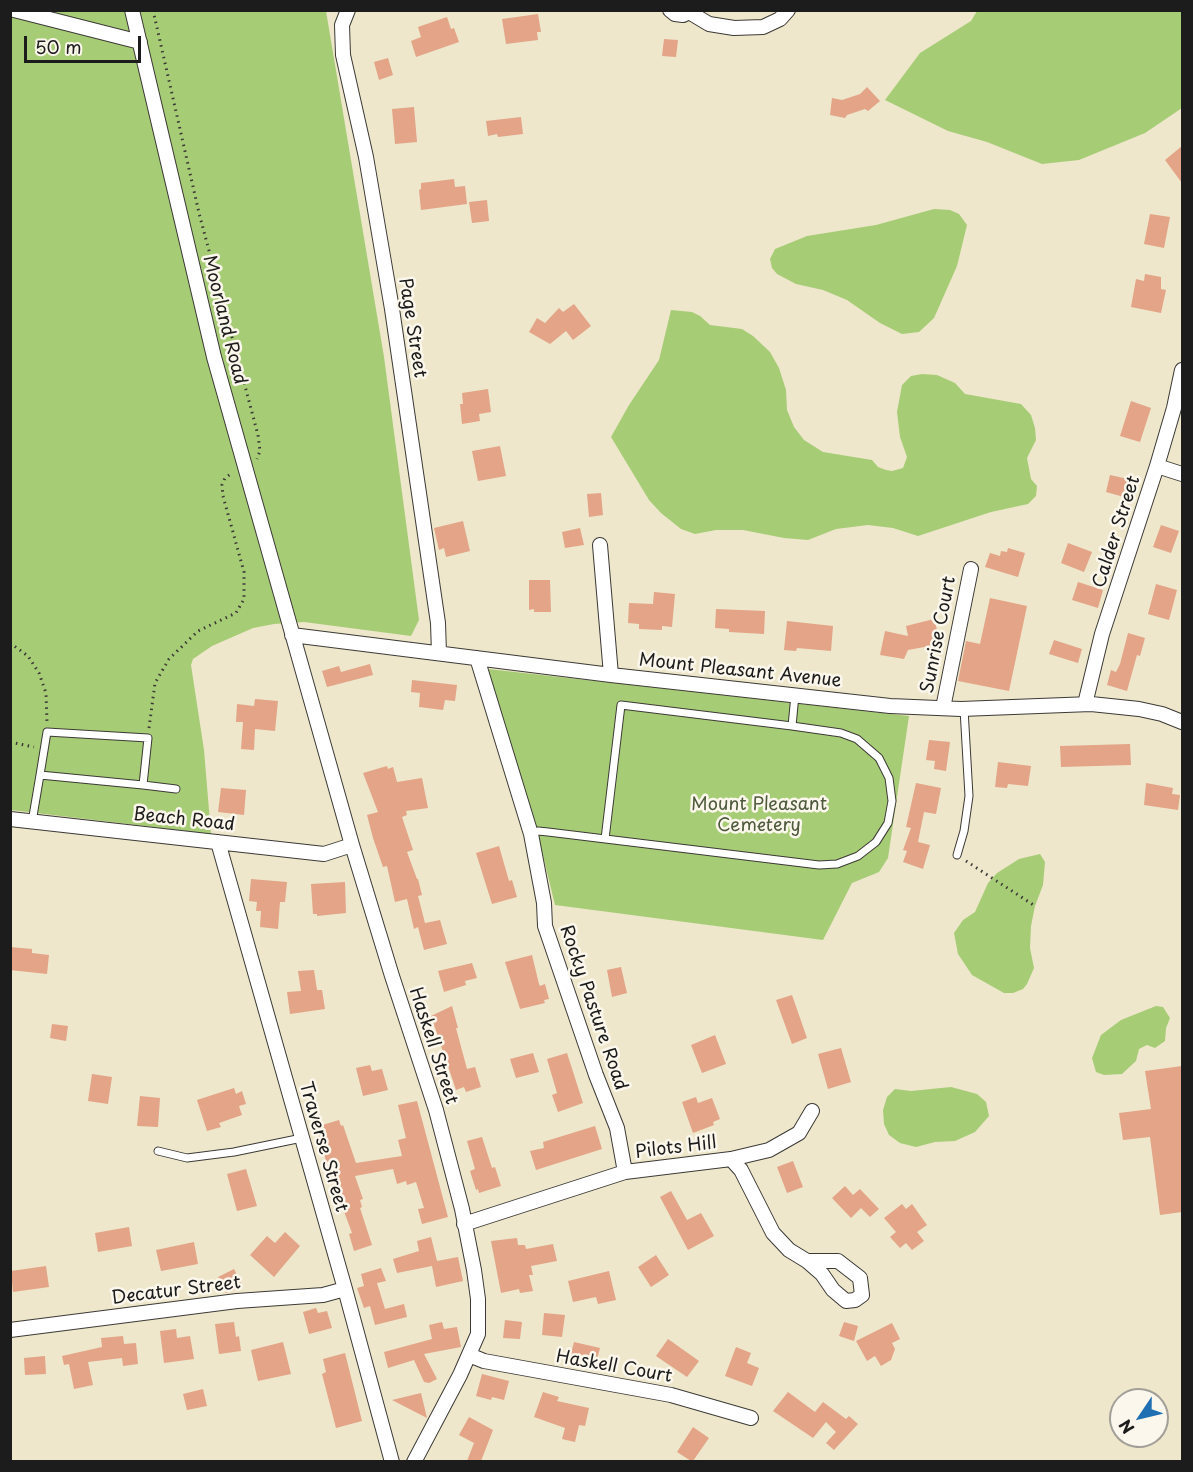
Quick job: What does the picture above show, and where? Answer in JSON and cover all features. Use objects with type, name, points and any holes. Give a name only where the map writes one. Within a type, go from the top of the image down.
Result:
[{"type":"street","points":[[14,10],[140,42]]},
{"type":"street","name":"Moorland Road","points":[[132,10],[214,357],[292,635]]},
{"type":"street","name":"Page Street","points":[[348,10],[342,25],[343,55],[366,157],[392,309],[438,623],[439,653]]},
{"type":"street","points":[[670,10],[675,14],[689,11],[709,24],[734,28],[751,28],[772,23],[788,10]]},
{"type":"street","name":"Calder Street","points":[[1085,704],[1102,634],[1157,466],[1174,408],[1182,370]]},
{"type":"street","points":[[1157,466],[1182,474]]},
{"type":"street","points":[[600,545],[611,675]]},
{"type":"street","name":"Sunrise Court","points":[[943,708],[971,569]]},
{"type":"street","name":"Mount Pleasant Avenue","points":[[292,635],[611,675],[890,706],[964,709],[1085,704],[1138,708],[1162,714],[1182,723]]},
{"type":"street","name":"Haskell Street","points":[[292,635],[352,845],[436,1110],[464,1224],[478,1299],[478,1334],[438,1418],[414,1461]]},
{"type":"street","name":"Rocky Pasture Road","points":[[477,658],[531,834],[544,903],[545,926],[596,1075],[617,1128],[625,1172]]},
{"type":"street","name":"Beach Road","points":[[10,819],[324,854],[352,845]]},
{"type":"street","name":"Traverse Street","points":[[218,842],[392,1461]]},
{"type":"street","name":"Pilots Hill","points":[[625,1172],[730,1159],[769,1149],[799,1133],[812,1111]]},
{"type":"street","name":"Pilots Hill","points":[[730,1159],[741,1170],[773,1233],[789,1250],[807,1261]]},
{"type":"street","points":[[464,1224],[625,1172]]},
{"type":"street","name":"Decatur Street","points":[[10,1330],[237,1301],[323,1295],[345,1289]]},
{"type":"street","name":"Haskell Court","points":[[469,1355],[484,1361],[670,1395],[751,1418]]},
{"type":"lane","points":[[792,726],[795,695]]},
{"type":"lane","points":[[531,834],[537,831],[548,832],[605,839],[819,865],[842,863],[863,854],[879,838],[891,812],[892,795],[885,768],[871,749],[852,736],[792,726],[621,705],[605,839]]},
{"type":"lane","points":[[957,855],[964,831],[969,796],[964,709]]},
{"type":"lane","points":[[32,822],[47,732],[148,738],[143,785]]},
{"type":"lane","points":[[40,775],[177,789]]},
{"type":"lane","points":[[158,1151],[187,1158],[234,1152],[302,1138]]},
{"type":"path","points":[[10,643],[28,656],[39,673],[46,693],[47,732]]},
{"type":"path","points":[[10,742],[44,749]]},
{"type":"path","points":[[957,855],[1035,906]]},
{"type":"green space","points":[[10,11],[326,11],[384,357],[419,620],[411,636],[304,622],[274,624],[253,628],[212,646],[193,659],[191,665],[204,750],[211,834],[11,810]]},
{"type":"green space","points":[[977,11],[1182,11],[1182,108],[1145,133],[1079,160],[1042,164],[987,142],[948,131],[885,100],[920,53],[971,21]]},
{"type":"green space","points":[[934,209],[950,210],[959,214],[967,225],[957,266],[934,318],[919,332],[902,334],[880,323],[847,300],[823,290],[796,284],[777,274],[772,268],[770,259],[775,249],[807,236],[876,225]]},
{"type":"green space","points":[[671,310],[692,312],[710,325],[742,329],[753,336],[770,352],[779,368],[786,390],[787,410],[794,427],[804,440],[823,452],[872,460],[878,467],[886,470],[903,468],[907,457],[900,437],[897,412],[902,385],[911,376],[937,375],[955,383],[965,394],[1021,404],[1031,415],[1035,428],[1036,440],[1027,458],[1031,479],[1037,486],[1036,496],[1028,504],[991,512],[918,536],[893,528],[868,525],[836,529],[808,540],[743,530],[716,530],[695,534],[681,529],[649,500],[611,437],[659,360]]},
{"type":"green space","name":"Mount Pleasant Cemetery","points":[[488,669],[909,716],[888,858],[879,872],[852,883],[823,940],[555,905],[537,831]]},
{"type":"green space","points":[[1040,854],[1045,862],[1043,885],[1031,926],[1030,948],[1034,968],[1023,989],[1013,993],[1004,993],[972,975],[958,954],[954,933],[963,920],[975,912],[988,883],[997,873],[1019,859]]},
{"type":"green space","points":[[1156,1006],[1163,1007],[1170,1018],[1165,1041],[1155,1048],[1147,1045],[1139,1049],[1136,1061],[1122,1074],[1104,1075],[1096,1072],[1092,1058],[1101,1035],[1121,1020]]},
{"type":"green space","points":[[951,1087],[977,1094],[986,1102],[989,1116],[975,1132],[955,1141],[935,1142],[916,1147],[900,1143],[889,1135],[884,1124],[883,1110],[887,1097],[895,1089],[911,1091]]},
{"type":"building","points":[[538,14],[541,32],[537,32],[538,40],[506,44],[502,19]]},
{"type":"building","points":[[447,17],[459,42],[416,57],[411,41],[421,37],[418,27]]},
{"type":"building","points":[[664,39],[678,40],[676,57],[662,56]]},
{"type":"building","points":[[388,58],[393,75],[379,80],[374,62]]},
{"type":"building","points":[[867,87],[880,101],[868,111],[865,109],[847,115],[845,118],[830,115],[832,98],[842,100],[860,94]]},
{"type":"building","points":[[414,107],[417,142],[395,144],[392,109]]},
{"type":"building","points":[[521,117],[523,134],[488,136],[486,121]]},
{"type":"building","points":[[1182,146],[1182,183],[1165,160]]},
{"type":"building","points":[[454,179],[455,187],[465,186],[467,204],[421,210],[419,190],[421,183]]},
{"type":"building","points":[[487,200],[489,221],[472,223],[469,202]]},
{"type":"building","points":[[1150,214],[1170,217],[1164,248],[1144,244]]},
{"type":"building","points":[[1145,274],[1161,277],[1161,289],[1166,290],[1161,313],[1131,307],[1136,279],[1144,281]]},
{"type":"building","points":[[574,304],[591,326],[573,340],[566,331],[550,344],[529,332],[537,318],[545,323],[559,308],[563,312]]},
{"type":"building","points":[[488,389],[491,412],[479,414],[480,421],[462,424],[460,404],[463,404],[462,393]]},
{"type":"building","points":[[1131,401],[1151,408],[1140,442],[1120,436]]},
{"type":"building","points":[[500,446],[506,476],[478,481],[472,451]]},
{"type":"building","points":[[1110,475],[1128,479],[1124,497],[1106,492]]},
{"type":"building","points":[[601,493],[603,515],[589,517],[587,494]]},
{"type":"building","points":[[463,521],[470,551],[446,557],[444,548],[439,550],[434,528]]},
{"type":"building","points":[[1161,525],[1179,531],[1171,553],[1153,547]]},
{"type":"building","points":[[580,528],[584,545],[565,548],[562,532]]},
{"type":"building","points":[[1068,543],[1092,552],[1084,572],[1061,563]]},
{"type":"building","points":[[1008,548],[1025,553],[1018,577],[985,567],[990,553],[1000,556],[1001,551],[1007,552]]},
{"type":"building","points":[[529,580],[550,580],[551,612],[529,610]]},
{"type":"building","points":[[1078,582],[1103,590],[1098,608],[1072,600]]},
{"type":"building","points":[[1156,584],[1177,590],[1169,620],[1148,614]]},
{"type":"building","points":[[654,592],[675,594],[672,627],[662,626],[662,630],[639,629],[639,624],[628,623],[629,603],[653,604]]},
{"type":"building","points":[[990,598],[1027,606],[1009,691],[958,681],[966,641],[980,644]]},
{"type":"building","points":[[716,609],[765,611],[764,634],[729,632],[729,629],[715,628]]},
{"type":"building","points":[[934,619],[941,644],[908,650],[904,659],[880,655],[885,631],[908,636],[906,626]]},
{"type":"building","points":[[787,621],[833,626],[831,651],[797,648],[796,651],[784,650]]},
{"type":"building","points":[[1128,633],[1145,638],[1140,656],[1137,655],[1127,691],[1107,685],[1111,670],[1116,672],[1120,664]]},
{"type":"building","points":[[1054,640],[1082,649],[1078,663],[1049,654]]},
{"type":"building","points":[[370,664],[373,675],[327,687],[322,671],[339,666],[341,672]]},
{"type":"building","points":[[412,680],[457,685],[455,701],[445,700],[443,710],[419,707],[420,693],[411,692]]},
{"type":"building","points":[[255,699],[278,701],[275,731],[255,729],[254,750],[241,749],[243,722],[236,722],[237,704],[254,706]]},
{"type":"building","points":[[929,740],[950,742],[946,771],[934,769],[935,761],[926,760]]},
{"type":"building","points":[[1130,744],[1131,765],[1061,767],[1060,746]]},
{"type":"building","points":[[998,762],[1031,766],[1028,786],[1008,784],[1007,788],[995,787]]},
{"type":"building","points":[[387,766],[388,769],[393,767],[397,782],[422,778],[428,808],[406,811],[407,815],[402,817],[413,850],[407,852],[418,879],[422,895],[418,896],[425,923],[440,920],[447,944],[424,950],[418,927],[414,929],[407,899],[395,902],[387,866],[383,867],[373,838],[367,815],[378,812],[363,773]]},
{"type":"building","points":[[916,783],[941,788],[936,814],[924,812],[918,842],[930,845],[923,869],[903,862],[907,851],[903,850],[911,828],[906,827]]},
{"type":"building","points":[[1146,783],[1173,788],[1172,794],[1180,795],[1178,810],[1144,805]]},
{"type":"building","points":[[221,788],[246,790],[244,815],[218,812]]},
{"type":"building","points":[[499,846],[509,881],[512,880],[517,897],[492,904],[476,853]]},
{"type":"building","points":[[251,879],[287,882],[285,902],[280,902],[278,929],[260,927],[261,911],[256,911],[257,902],[249,901]]},
{"type":"building","points":[[345,882],[346,913],[317,916],[313,914],[311,884]]},
{"type":"building","points":[[10,947],[32,949],[32,953],[49,955],[47,974],[10,970]]},
{"type":"building","points":[[532,955],[539,984],[540,986],[545,984],[549,999],[544,1000],[545,1003],[520,1009],[505,962]]},
{"type":"building","points":[[472,963],[477,978],[465,981],[466,985],[444,992],[438,971]]},
{"type":"building","points":[[621,967],[627,993],[612,997],[607,970]]},
{"type":"building","points":[[314,970],[317,990],[322,990],[325,1009],[290,1014],[287,992],[301,991],[298,971]]},
{"type":"building","points":[[792,995],[807,1038],[792,1044],[776,1000]]},
{"type":"building","points":[[452,1006],[467,1069],[475,1067],[481,1087],[466,1092],[464,1087],[456,1090],[431,1016]]},
{"type":"building","points":[[52,1024],[68,1026],[66,1041],[50,1038]]},
{"type":"building","points":[[715,1035],[726,1064],[702,1073],[691,1045]]},
{"type":"building","points":[[841,1048],[851,1082],[828,1089],[818,1054]]},
{"type":"building","points":[[533,1053],[539,1072],[516,1078],[510,1059]]},
{"type":"building","points":[[567,1053],[583,1103],[558,1112],[552,1095],[557,1093],[547,1059]]},
{"type":"building","points":[[370,1065],[372,1071],[382,1069],[388,1090],[363,1096],[356,1068]]},
{"type":"building","points":[[1182,1066],[1182,1212],[1160,1215],[1150,1137],[1123,1140],[1119,1113],[1151,1109],[1145,1071]]},
{"type":"building","points":[[92,1074],[112,1077],[108,1104],[88,1101]]},
{"type":"building","points":[[234,1088],[236,1094],[242,1091],[246,1104],[239,1106],[242,1115],[219,1123],[221,1127],[207,1131],[197,1100]]},
{"type":"building","points":[[140,1096],[160,1098],[158,1127],[137,1126]]},
{"type":"building","points":[[696,1097],[698,1103],[712,1098],[720,1119],[713,1122],[714,1125],[693,1133],[682,1102]]},
{"type":"building","points":[[417,1101],[448,1217],[422,1224],[418,1209],[424,1208],[416,1182],[407,1185],[406,1181],[397,1184],[393,1169],[355,1176],[363,1199],[360,1200],[362,1207],[360,1208],[372,1245],[354,1251],[349,1234],[352,1233],[332,1179],[329,1180],[318,1131],[320,1131],[319,1126],[339,1120],[341,1126],[343,1125],[356,1163],[402,1156],[398,1140],[406,1138],[398,1105]]},
{"type":"building","points":[[595,1126],[602,1149],[536,1170],[530,1151],[544,1148],[543,1142]]},
{"type":"building","points":[[482,1137],[492,1168],[495,1167],[501,1186],[479,1193],[470,1171],[475,1169],[467,1141]]},
{"type":"building","points":[[793,1161],[803,1187],[787,1193],[777,1167]]},
{"type":"building","points":[[246,1169],[257,1206],[237,1211],[227,1174]]},
{"type":"building","points":[[845,1186],[853,1195],[860,1189],[879,1209],[870,1217],[861,1208],[851,1218],[832,1198]]},
{"type":"building","points":[[671,1191],[687,1220],[701,1213],[714,1236],[688,1250],[660,1197]]},
{"type":"building","points":[[902,1204],[906,1209],[912,1204],[927,1225],[917,1232],[924,1241],[912,1250],[906,1243],[900,1248],[890,1237],[896,1232],[884,1218]]},
{"type":"building","points":[[129,1227],[132,1246],[98,1252],[95,1233]]},
{"type":"building","points":[[285,1232],[300,1246],[274,1277],[250,1255],[267,1236],[275,1243]]},
{"type":"building","points":[[431,1237],[437,1261],[458,1257],[463,1281],[436,1287],[432,1266],[397,1273],[393,1259],[419,1251],[417,1241]]},
{"type":"building","points":[[517,1238],[518,1245],[525,1245],[526,1249],[553,1244],[557,1261],[531,1266],[533,1275],[529,1275],[533,1291],[520,1293],[519,1289],[501,1293],[491,1241]]},
{"type":"building","points":[[194,1242],[198,1264],[161,1271],[156,1250]]},
{"type":"building","points":[[656,1255],[669,1275],[651,1287],[638,1267]]},
{"type":"building","points":[[46,1266],[49,1287],[13,1292],[11,1271]]},
{"type":"building","points":[[381,1268],[386,1281],[377,1283],[385,1309],[404,1304],[407,1317],[375,1325],[370,1306],[364,1308],[357,1288],[364,1286],[361,1274]]},
{"type":"building","points":[[234,1269],[243,1287],[226,1293],[218,1277]]},
{"type":"building","points":[[609,1271],[616,1300],[598,1304],[596,1297],[573,1302],[568,1281]]},
{"type":"building","points":[[316,1308],[318,1313],[327,1311],[332,1328],[309,1334],[303,1312]]},
{"type":"building","points":[[544,1313],[565,1315],[562,1337],[542,1335]]},
{"type":"building","points":[[505,1320],[522,1322],[520,1339],[503,1338]]},
{"type":"building","points":[[234,1322],[241,1351],[219,1354],[215,1324]]},
{"type":"building","points":[[442,1322],[444,1329],[457,1327],[461,1347],[424,1354],[437,1379],[429,1383],[424,1382],[414,1360],[388,1368],[384,1352],[432,1339],[429,1325]]},
{"type":"building","points":[[844,1322],[858,1326],[854,1341],[839,1336]]},
{"type":"building","points":[[892,1323],[900,1339],[892,1343],[895,1349],[891,1360],[881,1366],[875,1356],[867,1361],[856,1341]]},
{"type":"building","points":[[176,1329],[177,1338],[190,1336],[194,1359],[164,1363],[160,1331]]},
{"type":"building","points":[[123,1336],[124,1344],[136,1343],[138,1364],[123,1366],[122,1358],[88,1362],[93,1385],[74,1389],[69,1364],[64,1365],[62,1356],[102,1347],[101,1338]]},
{"type":"building","points":[[668,1339],[699,1361],[687,1377],[656,1356]]},
{"type":"building","points":[[283,1342],[291,1374],[258,1381],[251,1350]]},
{"type":"building","points":[[574,1342],[600,1348],[595,1367],[569,1361]]},
{"type":"building","points":[[736,1347],[751,1353],[747,1363],[759,1368],[752,1386],[725,1376]]},
{"type":"building","points":[[345,1353],[362,1421],[336,1428],[322,1374],[326,1372],[323,1359]]},
{"type":"building","points":[[45,1356],[46,1374],[25,1375],[24,1358]]},
{"type":"building","points":[[482,1374],[509,1381],[504,1400],[492,1397],[491,1400],[476,1396]]},
{"type":"building","points":[[203,1389],[207,1406],[187,1410],[183,1394]]},
{"type":"building","points":[[543,1392],[559,1397],[557,1401],[589,1408],[585,1426],[579,1425],[575,1442],[562,1439],[565,1428],[534,1417]]},
{"type":"building","points":[[788,1392],[815,1412],[823,1402],[846,1419],[849,1416],[858,1424],[834,1450],[826,1443],[836,1432],[826,1422],[813,1438],[773,1411]]},
{"type":"building","points":[[421,1393],[427,1418],[392,1400]]},
{"type":"building","points":[[469,1417],[493,1430],[481,1461],[467,1461],[474,1443],[459,1435]]},
{"type":"building","points":[[693,1427],[709,1438],[691,1461],[677,1452]]}]
